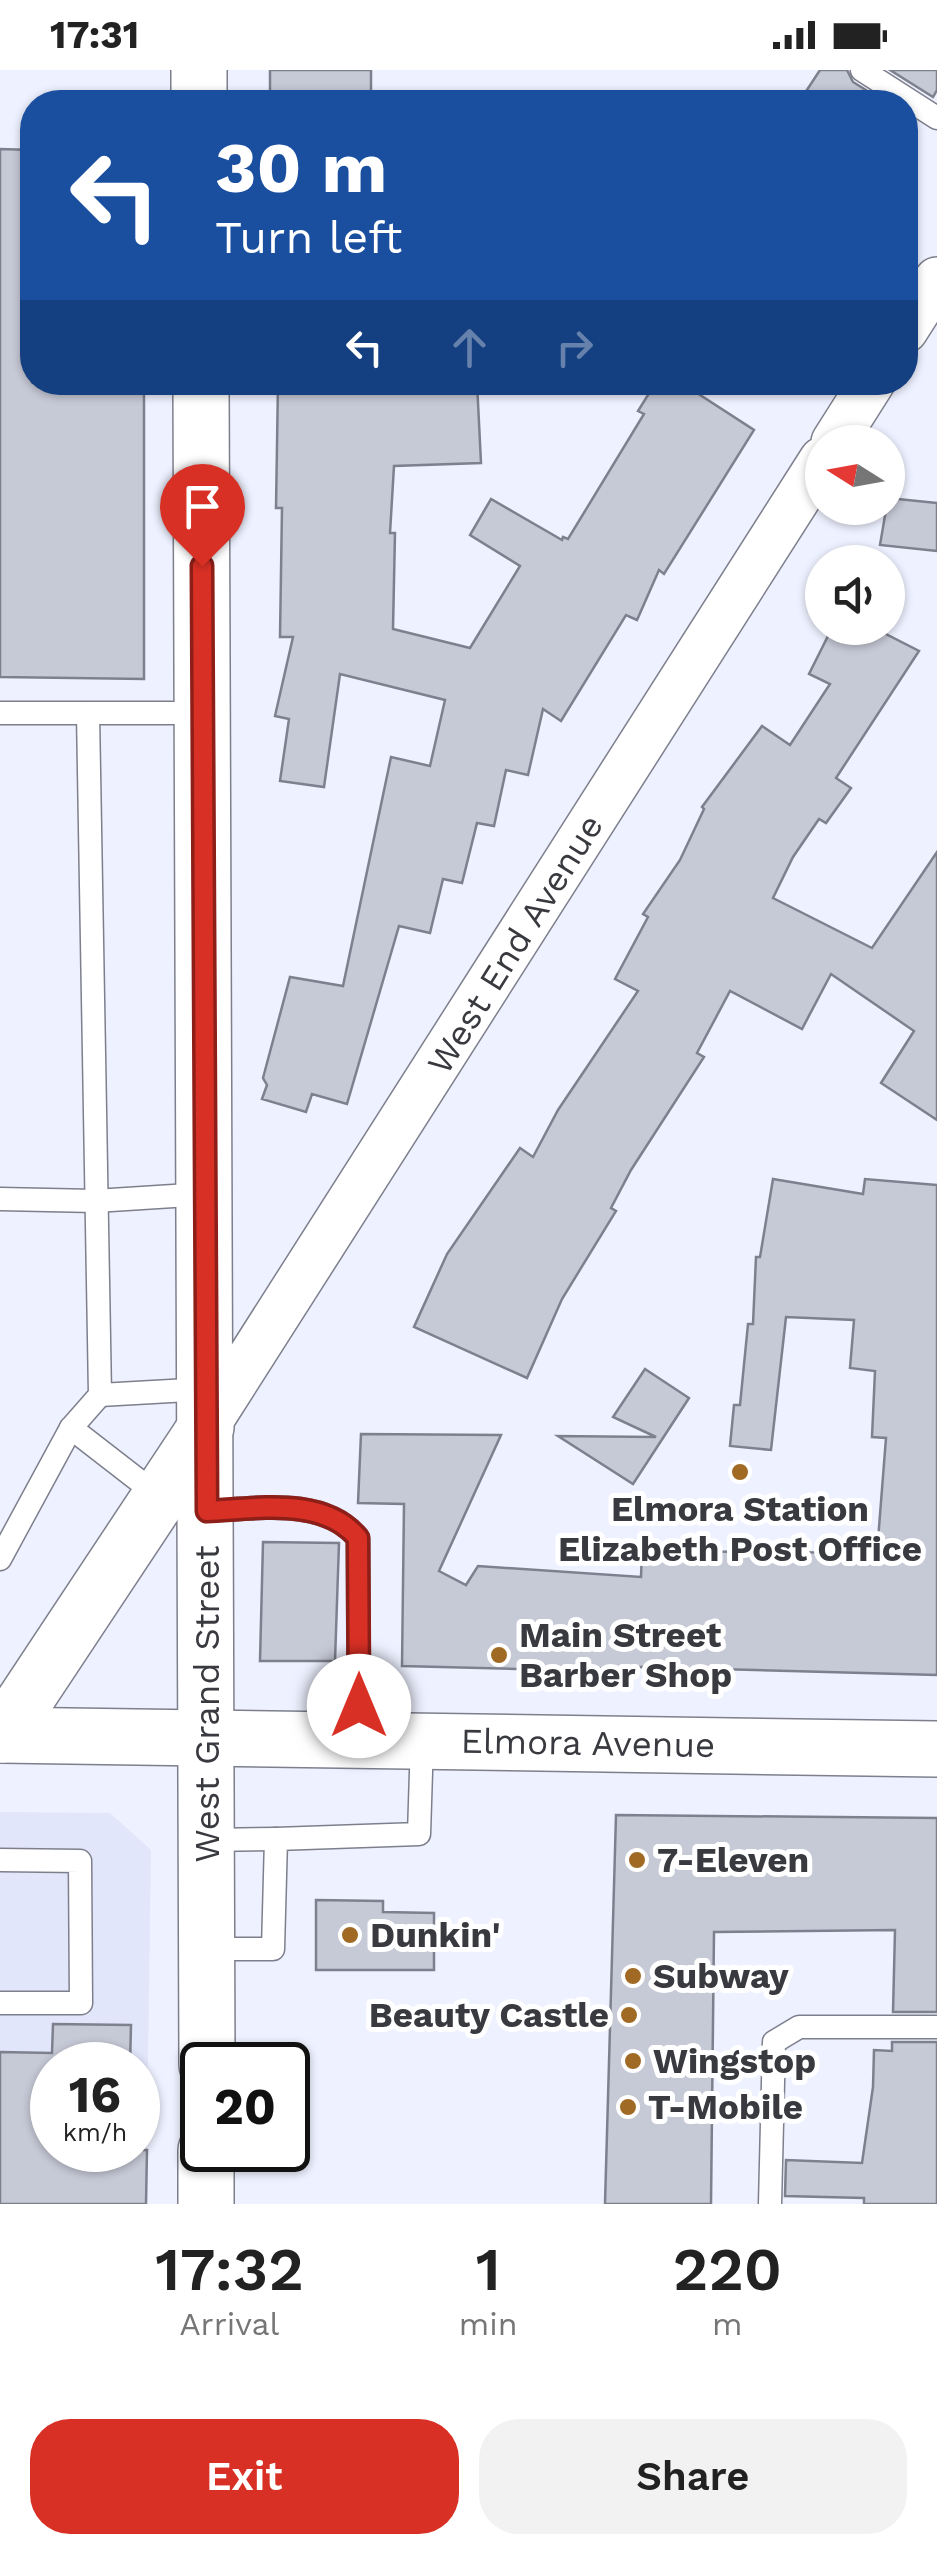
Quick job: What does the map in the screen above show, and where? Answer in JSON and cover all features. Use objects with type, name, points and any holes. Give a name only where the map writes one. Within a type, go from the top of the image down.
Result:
[{"type":"street","points":[[918,310],[937,280]]},
{"type":"street","points":[[1,1735],[183,1504],[206,1408],[200,395]]},
{"type":"street","points":[[845,425],[864,395]]},
{"type":"street","name":"West End Avenue","points":[[206,1408],[805,486]]},
{"type":"street","name":"West Grand Street","points":[[183,1504],[207,1738],[207,2042]]},
{"type":"street","name":"Elmora Avenue","points":[[1,1735],[937,1749]]},
{"type":"street","points":[[206,2172],[206,2204]]},
{"type":"lane","points":[[862,70],[893,90]]},
{"type":"lane","points":[[0,713],[203,713]]},
{"type":"lane","points":[[0,1559],[70,1428],[100,1395],[88,714]]},
{"type":"lane","points":[[0,1200],[205,1194]]},
{"type":"lane","points":[[100,1395],[206,1408]]},
{"type":"lane","points":[[70,1428],[183,1504],[285,1508],[326,1514],[348,1525],[358,1538],[359,1740]]},
{"type":"lane","points":[[208,1840],[419,1834],[422,1741]]},
{"type":"lane","points":[[208,1949],[273,1949],[276,1840]]},
{"type":"lane","points":[[0,1860],[80,1860],[81,2003],[0,2002]]},
{"type":"lane","points":[[770,2204],[774,2042],[799,2026],[937,2027]]},
{"type":"shaded area","points":[[0,1812],[110,1813],[151,1850],[148,2042],[30,2042],[30,2172],[146,2172],[146,2204],[0,2204]]},
{"type":"building","points":[[270,70],[371,70],[371,90],[270,90]]},
{"type":"building","points":[[820,70],[847,70],[853,82],[866,90],[807,90]]},
{"type":"building","points":[[890,70],[937,70],[937,90],[933,97]]},
{"type":"building","points":[[0,149],[20,150],[20,395],[144,395],[144,679],[0,677]]},
{"type":"building","points":[[278,395],[478,395],[481,463],[394,466],[390,533],[395,533],[393,629],[470,648],[520,566],[470,535],[491,499],[562,540],[568,539],[644,414],[638,411],[648,395],[700,395],[754,430],[664,574],[659,570],[637,620],[626,615],[561,721],[543,709],[528,775],[506,770],[494,826],[477,823],[462,883],[443,879],[430,933],[399,926],[347,1104],[312,1094],[306,1112],[262,1099],[267,1085],[263,1078],[290,977],[343,986],[391,757],[430,766],[445,700],[340,674],[324,787],[280,781],[289,719],[275,716],[293,637],[280,637],[282,508],[276,508]]},
{"type":"building","points":[[905,500],[937,503],[937,551],[880,545],[883,525],[905,525]]},
{"type":"building","points":[[905,644],[919,651],[836,778],[851,788],[826,823],[819,819],[793,857],[773,898],[872,948],[937,852],[937,1120],[881,1083],[914,1031],[831,974],[802,1029],[730,991],[697,1053],[704,1057],[631,1170],[611,1208],[616,1211],[562,1299],[527,1378],[414,1327],[447,1254],[520,1148],[533,1157],[558,1110],[638,991],[615,979],[648,917],[643,914],[680,860],[702,807],[762,726],[790,745],[830,684],[809,674],[824,645]]},
{"type":"building","points":[[773,1179],[863,1194],[865,1179],[937,1185],[937,1675],[641,1667],[554,1670],[402,1666],[404,1504],[358,1503],[361,1434],[501,1435],[439,1571],[466,1585],[478,1566],[641,1577],[642,1551],[877,1553],[886,1438],[872,1437],[875,1371],[850,1368],[854,1320],[786,1317],[771,1450],[730,1446],[734,1405],[740,1405],[748,1324],[753,1324],[756,1257],[760,1257]]},
{"type":"building","points":[[645,1369],[689,1398],[633,1484],[558,1436],[656,1437],[613,1417]]},
{"type":"building","points":[[263,1542],[339,1543],[335,1661],[260,1661]]},
{"type":"building","points":[[616,1815],[937,1818],[937,2012],[893,2012],[895,1930],[714,1932],[711,2204],[605,2204]]},
{"type":"building","points":[[316,1900],[383,1901],[383,1912],[434,1913],[434,1970],[316,1970]]},
{"type":"building","points":[[53,2024],[131,2025],[131,2042],[52,2042]]},
{"type":"building","points":[[892,2042],[937,2042],[937,2204],[864,2204],[864,2198],[785,2196],[786,2160],[862,2163],[874,2050],[892,2051]]},
{"type":"building","points":[[0,2052],[30,2053],[30,2172],[147,2172],[146,2204],[0,2204]]},
{"type":"place","name":"Elmora Station Elizabeth Post Office","points":[[740,1472]]},
{"type":"place","name":"Main Street Barber Shop","points":[[499,1655]]},
{"type":"place","name":"7-Eleven","points":[[637,1860]]},
{"type":"place","name":"Dunkin'","points":[[350,1935]]},
{"type":"place","name":"Subway","points":[[633,1976]]},
{"type":"place","name":"Beauty Castle","points":[[629,2015]]},
{"type":"place","name":"Wingstop","points":[[633,2061]]},
{"type":"place","name":"T-Mobile","points":[[628,2107]]},
{"type":"route","points":[[202,566],[207,1511],[285,1508],[326,1514],[348,1525],[358,1538],[359,1706]]}]
